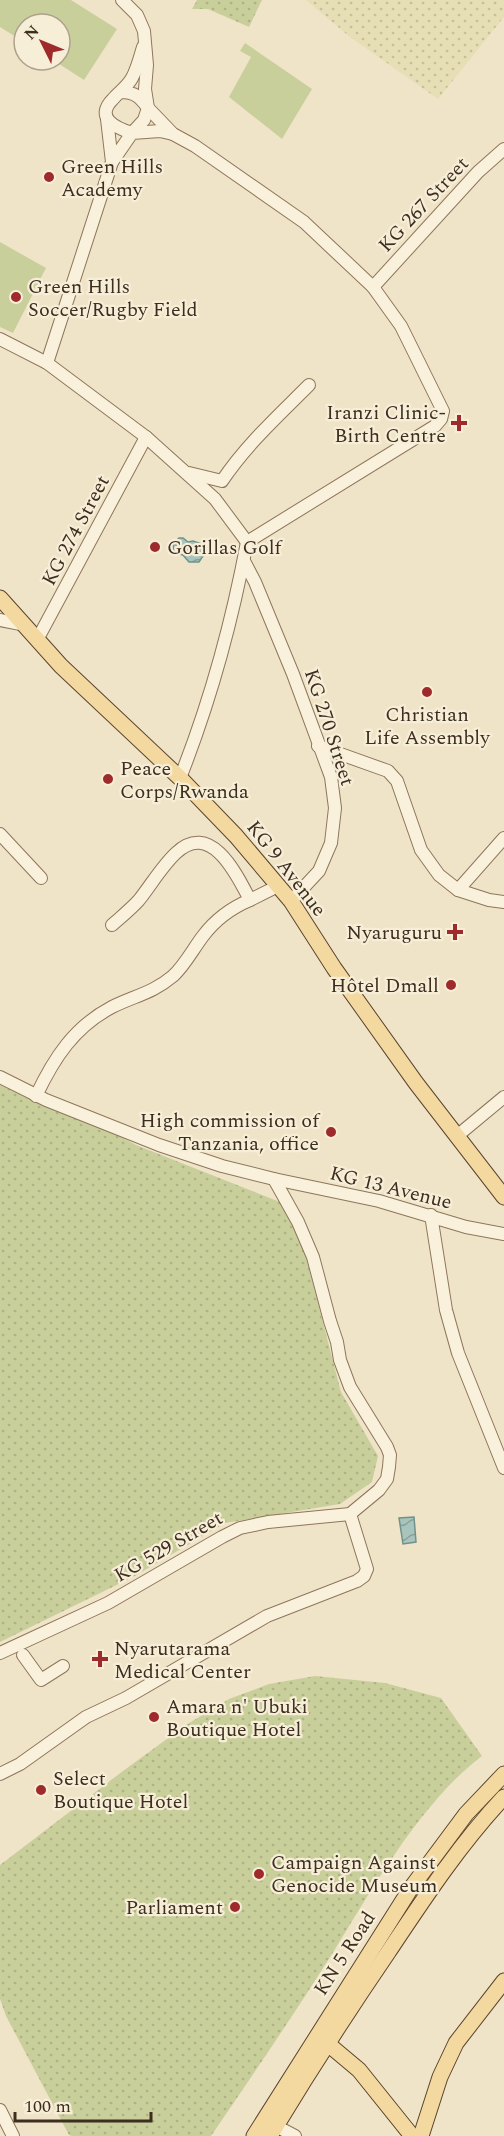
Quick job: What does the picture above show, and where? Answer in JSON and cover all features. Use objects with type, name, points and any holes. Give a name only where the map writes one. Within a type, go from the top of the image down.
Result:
[{"type":"main road","name":"KG 9 Avenue","points":[[0,598],[61,666],[180,778],[236,836],[291,901],[334,968],[416,1083],[504,1197]]},
{"type":"main road","name":"KN 5 Road","points":[[254,2136],[411,1888],[466,1814],[504,1774]]},
{"type":"main road","name":"KN 5 Road","points":[[273,2131],[446,1866],[476,1827],[504,1797]]},
{"type":"main road","points":[[421,2136],[440,2077],[456,2043],[504,1981]]},
{"type":"main road","points":[[328,2044],[359,2070],[412,2136]]},
{"type":"street","points":[[47,363],[112,162],[144,120],[148,108],[145,89],[147,65],[144,31],[137,15],[122,0]]},
{"type":"street","points":[[112,162],[106,110],[132,77],[144,43]]},
{"type":"street","points":[[122,92],[132,92],[141,98],[173,135]]},
{"type":"street","points":[[107,119],[118,129],[132,133],[160,131],[195,146],[304,222],[373,287],[402,326],[443,411],[441,419],[435,426],[247,542]]},
{"type":"street","name":"KG 267 Street","points":[[373,287],[478,172],[504,149]]},
{"type":"street","points":[[0,339],[47,363],[146,437],[215,499],[247,542],[234,609],[200,726],[180,778]]},
{"type":"street","points":[[185,472],[222,481],[234,462],[250,444],[309,385]]},
{"type":"street","name":"KG 274 Street","points":[[37,640],[146,437]]},
{"type":"street","name":"KG 270 Street","points":[[244,561],[293,674],[330,777],[335,808],[331,843],[319,871],[291,901]]},
{"type":"street","points":[[0,620],[25,625]]},
{"type":"street","points":[[318,746],[388,771],[397,781],[421,850],[439,875],[458,890],[489,900],[504,902]]},
{"type":"street","points":[[0,834],[41,878]]},
{"type":"street","points":[[458,890],[504,838]]},
{"type":"street","points":[[112,925],[137,902],[175,854],[185,846],[199,843],[210,846],[221,854],[250,900]]},
{"type":"street","points":[[36,1096],[58,1055],[89,1021],[114,1006],[160,987],[176,974],[204,935],[220,918],[235,907],[278,886]]},
{"type":"street","name":"KG 13 Avenue","points":[[0,1077],[36,1096],[159,1146],[222,1166],[379,1201],[466,1227],[504,1234]]},
{"type":"street","points":[[457,1136],[504,1097]]},
{"type":"street","points":[[0,1774],[20,1764],[86,1717],[126,1698],[267,1616],[357,1581],[364,1576],[367,1569],[365,1560],[350,1514],[379,1490],[387,1479],[390,1455],[350,1387],[340,1360],[313,1257],[298,1222],[274,1179]]},
{"type":"street","points":[[431,1215],[446,1310],[458,1353],[504,1468]]},
{"type":"street","name":"KG 529 Street","points":[[0,1653],[108,1603],[240,1528],[268,1522],[350,1514]]},
{"type":"street","points":[[23,1655],[41,1680],[63,1666]]},
{"type":"street","points":[[0,2110],[14,2136]]},
{"type":"street","points":[[273,2131],[295,2136]]},
{"type":"shaded area","points":[[306,0],[504,0],[504,17],[438,99],[350,37]]},
{"type":"green space","points":[[0,0],[71,0],[117,29],[84,80],[72,72],[72,12],[12,12],[12,34],[0,27]]},
{"type":"green space","points":[[197,0],[262,0],[249,27],[208,9],[192,9]]},
{"type":"green space","points":[[245,43],[312,89],[282,139],[229,97],[251,57],[240,51]]},
{"type":"green space","name":"Green Hills Soccer/Rugby Field","points":[[0,242],[46,268],[13,333],[0,327]]},
{"type":"green space","points":[[0,1070],[136,1145],[285,1204],[302,1241],[341,1392],[378,1456],[372,1482],[340,1504],[225,1523],[133,1577],[0,1642]]},
{"type":"green space","points":[[315,1676],[385,1683],[441,1698],[482,1756],[438,1797],[399,1848],[302,2000],[211,2136],[69,2135],[6,2016],[0,1999],[0,1865],[186,1725],[229,1699],[269,1684]]},
{"type":"water","points":[[179,538],[202,544],[205,553],[199,562],[189,562],[183,555],[174,553],[173,544]]},
{"type":"water","points":[[414,1517],[416,1542],[403,1544],[399,1518]]},
{"type":"place","name":"Green Hills Academy","points":[[49,177]]},
{"type":"place","name":"Green Hills Soccer/Rugby Field","points":[[16,297]]},
{"type":"place","name":"Iranzi Clinic- Birth Centre","points":[[459,423]]},
{"type":"place","name":"Gorillas Golf","points":[[155,547]]},
{"type":"place","name":"Christian Life Assembly","points":[[427,692]]},
{"type":"place","name":"Peace Corps/Rwanda","points":[[108,779]]},
{"type":"place","name":"Nyaruguru","points":[[455,932]]},
{"type":"place","name":"Hôtel Dmall","points":[[451,985]]},
{"type":"place","name":"High commission of Tanzania, office","points":[[331,1132]]},
{"type":"place","name":"Nyarutarama Medical Center","points":[[100,1659]]},
{"type":"place","name":"Amara n' Ubuki Boutique Hotel","points":[[154,1717]]},
{"type":"place","name":"Select Boutique Hotel","points":[[41,1790]]},
{"type":"place","name":"Campaign Against Genocide Museum","points":[[259,1874]]},
{"type":"place","name":"Parliament","points":[[235,1907]]}]
